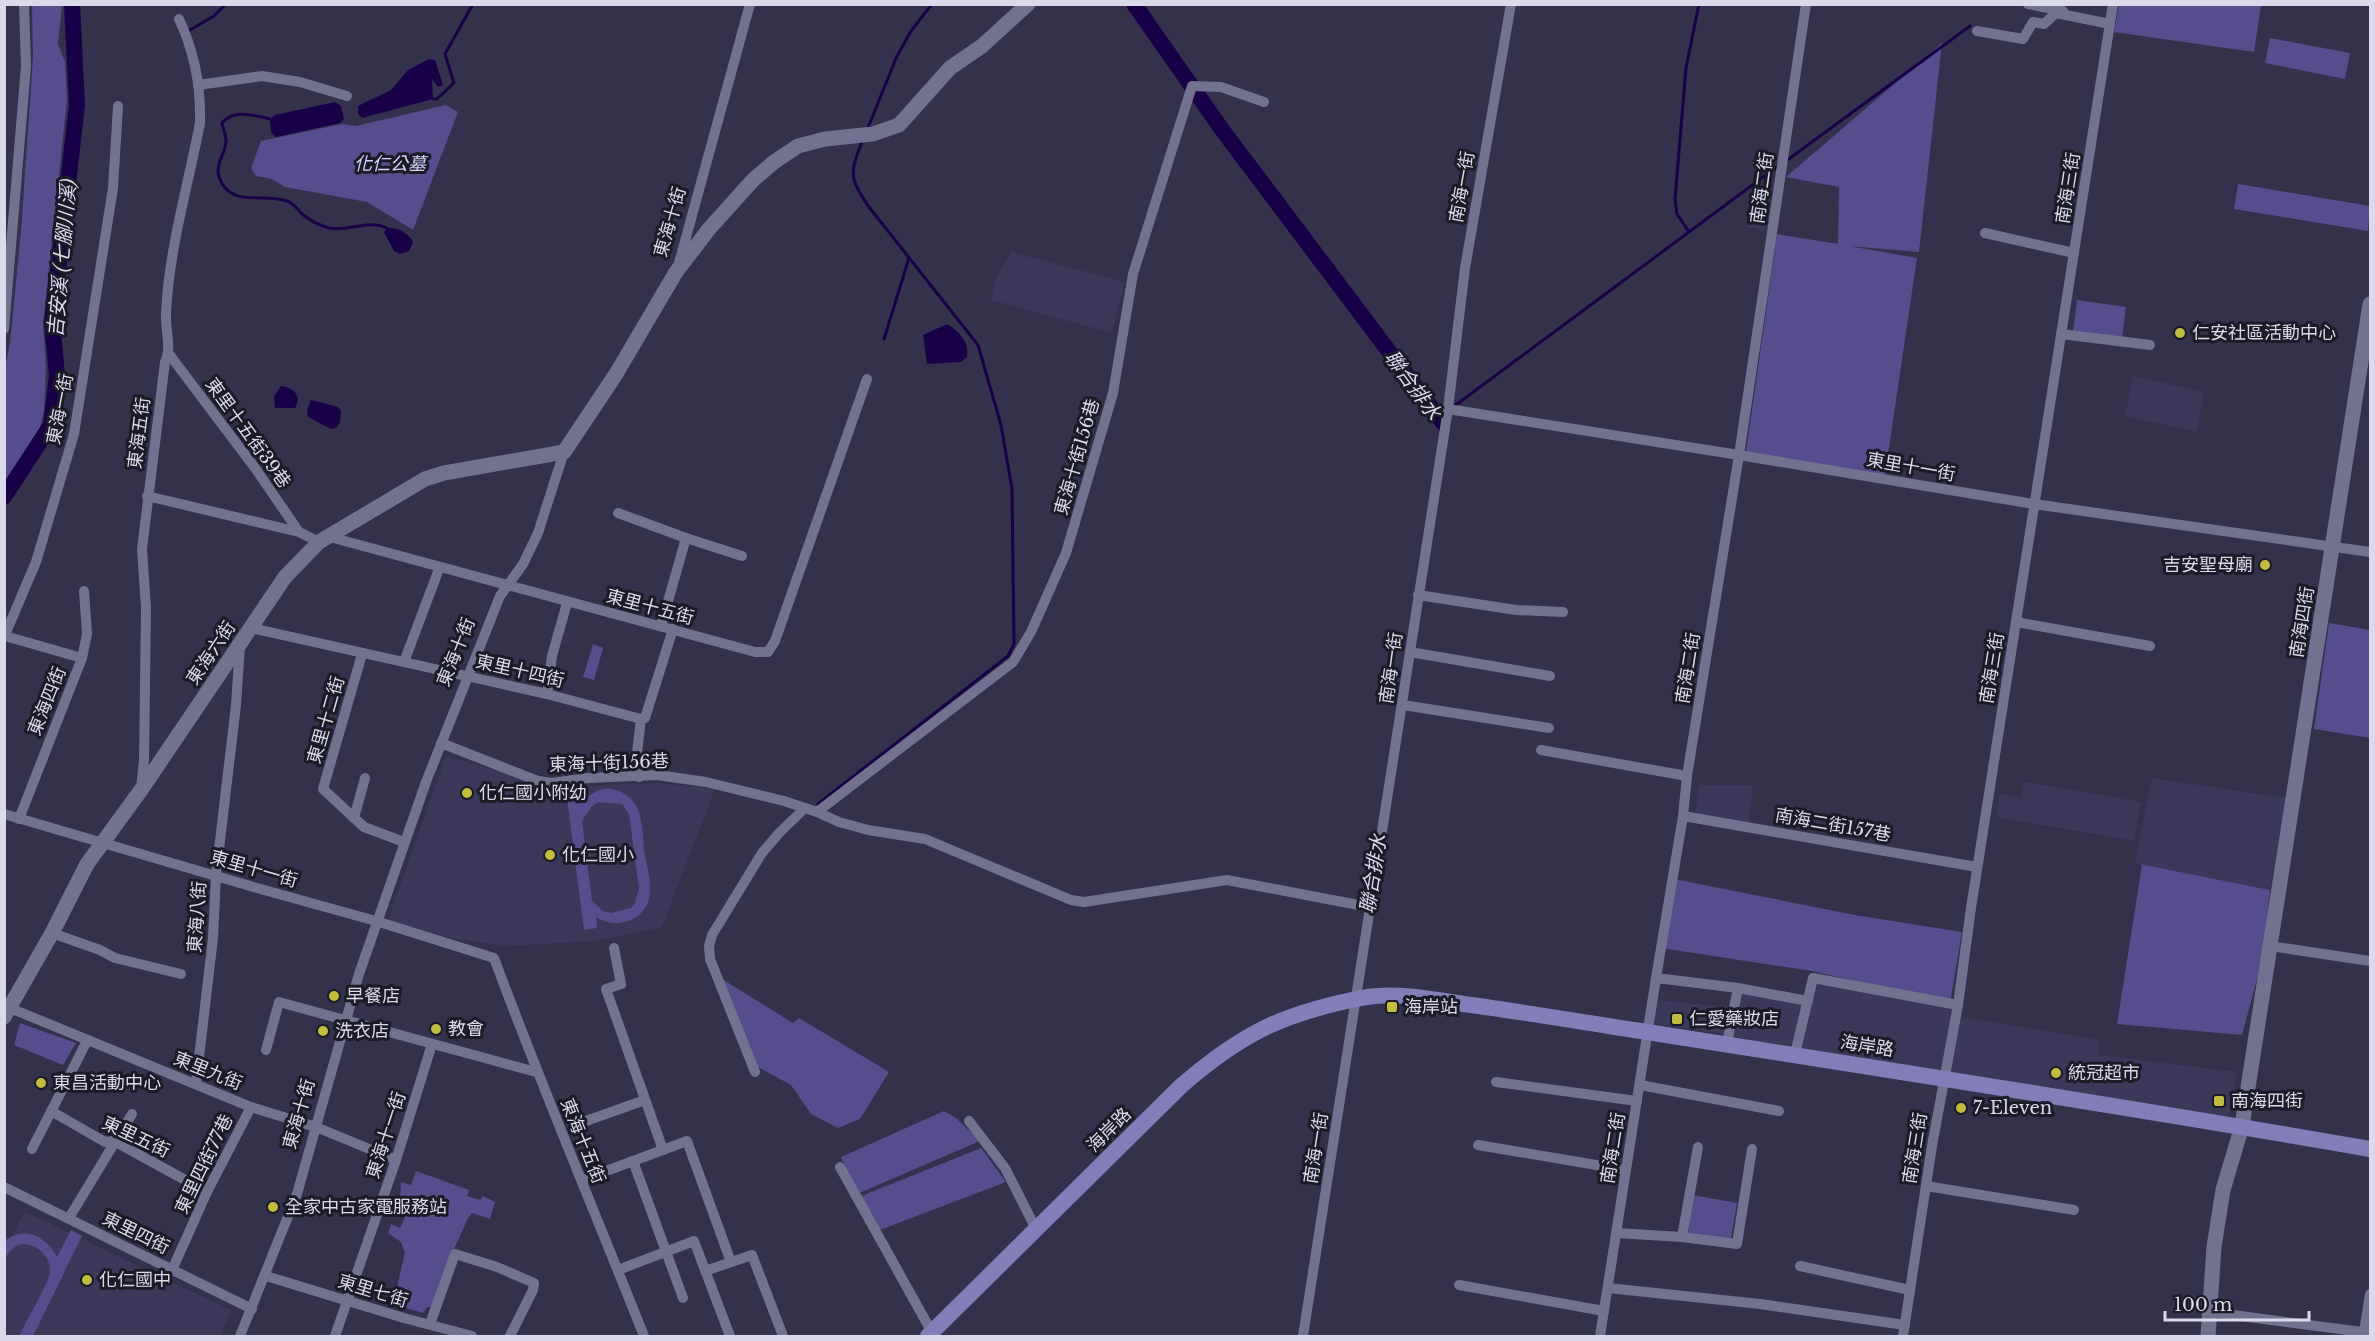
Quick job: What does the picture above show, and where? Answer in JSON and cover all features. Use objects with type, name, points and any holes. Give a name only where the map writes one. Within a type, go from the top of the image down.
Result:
[{"type":"main road","name":"海岸路","points":[[931,1335],[1036,1228],[1181,1086],[1210,1061],[1237,1042],[1273,1023],[1315,1008],[1385,996],[1421,998],[1726,1043],[2242,1126],[2370,1149]]},
{"type":"street","points":[[4,329],[26,66],[24,4]]},
{"type":"street","name":"東海十街","points":[[240,1336],[297,1194],[346,1018],[376,921],[467,676],[506,585],[523,564],[538,533],[564,452],[616,374],[676,272],[750,4]]},
{"type":"street","points":[[676,272],[709,229],[753,180],[774,162],[798,146],[868,134],[899,125],[950,68],[982,46],[1028,4]]},
{"type":"street","name":"南海一街","points":[[1303,1336],[1353,1001],[1403,705],[1448,409],[1465,268],[1511,4]]},
{"type":"street","name":"南海二街","points":[[1600,1336],[1739,454],[1806,4]]},
{"type":"street","points":[[2028,4],[2111,22]]},
{"type":"street","name":"南海三街","points":[[1904,1331],[1926,1186],[1958,1005],[1977,867],[2113,4]]},
{"type":"street","points":[[1977,31],[2023,39],[2033,22],[2044,24],[2056,13],[2111,22]]},
{"type":"street","name":"東海五街","points":[[141,790],[144,761],[146,608],[142,549],[165,362],[169,354],[166,332],[171,256],[200,123],[201,103],[187,36],[179,19]]},
{"type":"street","points":[[198,84],[262,76],[300,82],[347,96]]},
{"type":"street","name":"東海十街156巷","points":[[817,812],[1013,662],[1031,632],[1066,553],[1113,393],[1133,274],[1192,86],[1221,87],[1264,102]]},
{"type":"street","name":"東海一街","points":[[5,637],[36,562],[74,434],[113,188],[118,106]]},
{"type":"street","points":[[1985,233],[2074,253]]},
{"type":"street","name":"南海四街","points":[[2208,1336],[2214,1247],[2223,1190],[2242,1126],[2334,547],[2370,304]]},
{"type":"street","points":[[2061,334],[2150,345]]},
{"type":"street","name":"東里十五街39巷","points":[[169,354],[255,468],[298,532]]},
{"type":"street","name":"東里十五街","points":[[147,496],[506,585],[755,652],[768,652],[772,648],[867,380]]},
{"type":"street","name":"東里十一街","points":[[1448,409],[1739,454],[2034,504],[2370,552]]},
{"type":"street","name":"東海六街","points":[[7,1012],[52,933],[87,864],[141,790],[285,577],[324,540],[425,479],[444,473],[564,452]]},
{"type":"street","points":[[618,513],[742,556]]},
{"type":"street","points":[[661,626],[686,538]]},
{"type":"street","points":[[404,662],[439,569]]},
{"type":"street","name":"東海四街","points":[[19,819],[82,658],[87,634],[84,591]]},
{"type":"street","points":[[1418,595],[1516,610],[1563,612]]},
{"type":"street","points":[[547,694],[552,656],[567,603]]},
{"type":"street","points":[[2016,622],[2150,646]]},
{"type":"street","name":"東里十四街","points":[[251,628],[547,694],[641,718]]},
{"type":"street","points":[[639,777],[636,761],[641,718],[645,718],[673,629]]},
{"type":"street","points":[[5,637],[82,658]]},
{"type":"street","name":"東海八街","points":[[196,1083],[213,938],[216,875],[231,752],[240,645]]},
{"type":"street","points":[[1410,652],[1550,676]]},
{"type":"street","name":"東里十二街","points":[[362,654],[323,789],[363,827],[404,842]]},
{"type":"street","points":[[1403,705],[1549,728]]},
{"type":"street","name":"東海十街156巷","points":[[441,743],[538,781],[552,783],[588,778],[657,775],[706,782],[784,801],[839,822],[868,830],[926,839],[1071,900],[1098,901],[1227,880],[1369,907]]},
{"type":"street","points":[[1541,750],[1687,776]]},
{"type":"street","points":[[354,818],[365,778]]},
{"type":"street","points":[[755,1072],[713,968],[709,946],[712,935],[762,853],[780,831],[805,808]]},
{"type":"street","name":"東里十一街","points":[[4,814],[376,921],[494,958]]},
{"type":"street","name":"南海二街157巷","points":[[1683,816],[1977,867]]},
{"type":"street","points":[[52,933],[100,950],[115,958],[181,974]]},
{"type":"street","points":[[2270,946],[2370,961]]},
{"type":"street","points":[[614,948],[621,984],[606,989],[663,1150]]},
{"type":"street","name":"東海十五街","points":[[494,958],[536,1072],[644,1336]]},
{"type":"street","points":[[1656,978],[1738,988],[1808,1001]]},
{"type":"street","points":[[1795,1054],[1813,978],[1958,1005]]},
{"type":"street","points":[[1726,1043],[1738,988]]},
{"type":"street","points":[[266,1050],[279,1002],[346,1018],[536,1072]]},
{"type":"street","name":"東里九街","points":[[7,1012],[196,1083],[251,1107],[316,1127],[396,1160]]},
{"type":"street","points":[[32,1149],[87,1041]]},
{"type":"street","name":"東海十一街","points":[[335,1336],[396,1160],[432,1044]]},
{"type":"street","points":[[1496,1082],[1637,1101]]},
{"type":"street","points":[[1640,1085],[1779,1110]]},
{"type":"street","points":[[586,1121],[645,1100]]},
{"type":"street","name":"東里四街77巷","points":[[172,1270],[207,1192],[251,1107]]},
{"type":"street","name":"東里五街","points":[[51,1111],[105,1142],[114,1141],[207,1192]]},
{"type":"street","points":[[69,1218],[132,1114]]},
{"type":"street","points":[[969,1121],[1005,1168],[1036,1228]]},
{"type":"street","points":[[582,1180],[687,1141],[731,1262]]},
{"type":"street","points":[[1478,1145],[1626,1170]]},
{"type":"street","points":[[1682,1237],[1698,1147]]},
{"type":"street","points":[[1616,1233],[1682,1237],[1737,1244],[1752,1149]]},
{"type":"street","points":[[633,1161],[683,1298]]},
{"type":"street","points":[[840,1167],[931,1335]]},
{"type":"street","points":[[1926,1186],[2074,1210]]},
{"type":"street","name":"東里四街","points":[[4,1187],[252,1309]]},
{"type":"street","points":[[618,1270],[694,1241],[730,1336]]},
{"type":"street","points":[[430,1324],[455,1254],[497,1267],[534,1283],[533,1290],[510,1336]]},
{"type":"street","points":[[705,1271],[752,1255],[783,1336]]},
{"type":"street","points":[[1800,1266],[1910,1290]]},
{"type":"street","name":"東里七街","points":[[266,1276],[472,1336]]},
{"type":"street","points":[[1459,1285],[1604,1311]]},
{"type":"street","points":[[1608,1288],[1751,1304],[1904,1331]]},
{"type":"street","points":[[2210,1312],[2367,1333],[2370,1294]]},
{"type":"shaded area","points":[[429,59],[435,60],[443,85],[438,87],[432,79],[433,99],[362,118],[358,114],[358,106],[391,90],[408,70]]},
{"type":"shaded area","points":[[335,102],[341,106],[344,119],[340,123],[276,137],[271,132],[270,119],[275,115]]},
{"type":"shaded area","points":[[1751,203],[1756,204],[1755,214],[1764,215],[1765,207],[1772,208],[1769,231],[1747,227]]},
{"type":"shaded area","points":[[387,228],[399,230],[409,236],[413,242],[409,251],[400,254],[394,251],[384,232]]},
{"type":"shaded area","points":[[1011,252],[1125,282],[1112,333],[991,300],[996,278]]},
{"type":"shaded area","points":[[947,324],[963,338],[967,347],[967,357],[961,362],[927,364],[923,335]]},
{"type":"shaded area","points":[[2133,376],[2204,392],[2197,432],[2125,416]]},
{"type":"shaded area","points":[[281,386],[296,393],[298,400],[295,408],[275,408],[274,396]]},
{"type":"shaded area","points":[[311,400],[338,407],[341,411],[340,423],[336,428],[331,429],[308,417],[307,410]]},
{"type":"shaded area","name":"化仁國小","points":[[446,756],[553,787],[659,783],[715,789],[662,927],[595,941],[506,946],[446,937],[388,920]]},
{"type":"shaded area","points":[[2152,778],[2286,798],[2270,890],[2135,863]]},
{"type":"shaded area","points":[[2024,782],[2141,802],[2134,841],[1996,817],[2000,794],[2021,798]]},
{"type":"shaded area","points":[[1699,785],[1753,785],[1748,826],[1695,816]]},
{"type":"shaded area","points":[[1815,981],[1955,1005],[1942,1075],[1798,1052]]},
{"type":"shaded area","points":[[1740,991],[1805,1004],[1794,1048],[1731,1036]]},
{"type":"shaded area","points":[[1658,1000],[1732,1008],[1726,1035],[1653,1023]]},
{"type":"shaded area","points":[[1959,1017],[2099,1040],[2099,1055],[2237,1072],[2227,1123],[1949,1078]]},
{"type":"shaded area","name":"化仁國中","points":[[25,1212],[231,1310],[221,1336],[5,1336],[4,1251]]},
{"type":"green space","points":[[32,5],[62,5],[58,44],[65,62],[67,100],[43,324],[46,367],[44,410],[40,428],[5,482],[5,368],[10,343],[21,232],[33,57]]},
{"type":"green space","points":[[2119,5],[2261,5],[2254,52],[2114,32]]},
{"type":"green space","points":[[2270,38],[2350,53],[2345,79],[2265,63]]},
{"type":"green space","points":[[1942,43],[1919,252],[1849,246],[1917,258],[1885,475],[1745,459],[1777,234],[1838,244],[1839,187],[1786,177]]},
{"type":"green space","name":"化仁公墓","points":[[446,105],[458,112],[413,230],[367,202],[285,187],[272,179],[256,176],[251,168],[261,141],[342,124],[356,126]]},
{"type":"green space","points":[[2238,184],[2370,206],[2368,231],[2234,209]]},
{"type":"green space","points":[[2077,300],[2126,307],[2122,339],[2073,333]]},
{"type":"green space","points":[[2329,623],[2370,630],[2370,738],[2314,729]]},
{"type":"green space","points":[[593,644],[603,648],[594,680],[583,677]]},
{"type":"green space","points":[[577,789],[580,804],[600,790],[615,790],[630,798],[637,808],[650,881],[648,901],[638,916],[622,923],[604,921],[596,917],[597,928],[584,930],[566,790]],"holes":[[[598,802],[622,804],[629,814],[639,888],[635,903],[631,908],[611,913],[603,911],[592,901],[582,821],[591,807]]]},
{"type":"green space","points":[[2135,863],[2270,890],[2263,957],[2242,1035],[2117,1024],[2142,865]]},
{"type":"green space","points":[[1674,879],[1855,915],[1962,932],[1950,1003],[1812,971],[1661,948]]},
{"type":"green space","points":[[722,979],[793,1023],[799,1018],[889,1072],[860,1119],[838,1128],[811,1114],[791,1085],[756,1066]]},
{"type":"green space","points":[[20,1023],[76,1043],[63,1065],[14,1045]]},
{"type":"green space","points":[[944,1111],[956,1118],[980,1141],[857,1194],[841,1157]]},
{"type":"green space","points":[[981,1148],[1006,1182],[880,1230],[861,1196]]},
{"type":"green space","points":[[416,1171],[469,1190],[467,1196],[480,1200],[483,1196],[495,1202],[490,1219],[472,1213],[468,1218],[450,1258],[433,1307],[427,1307],[423,1313],[393,1304],[405,1253],[401,1242],[388,1233],[391,1224],[400,1228],[408,1210],[400,1201],[401,1182],[411,1185]]},
{"type":"green space","points":[[1693,1195],[1737,1203],[1731,1239],[1688,1235]]},
{"type":"green space","points":[[71,1230],[82,1236],[33,1336],[19,1336],[46,1285],[50,1266],[45,1255],[30,1245],[18,1245],[5,1258],[5,1241],[20,1234],[34,1236],[47,1244],[57,1257]]},
{"type":"waterway","name":"吉安溪 (七腳川溪)","points":[[4,497],[51,425],[57,375],[52,323],[77,105],[72,4]]},
{"type":"waterway","points":[[190,30],[214,16],[226,4]]},
{"type":"waterway","points":[[433,99],[437,99],[454,83],[445,54],[473,4]]},
{"type":"waterway","points":[[867,130],[897,56],[911,31],[932,4]]},
{"type":"waterway","name":"聯合排水","points":[[1134,4],[1223,131],[1443,423]]},
{"type":"waterway","points":[[1689,232],[1677,214],[1675,199],[1686,68],[1699,4]]},
{"type":"waterway","points":[[1786,161],[1970,26]]},
{"type":"waterway","points":[[270,119],[238,115],[222,123],[226,141],[218,172],[224,187],[239,196],[287,201],[310,220],[329,228],[365,225],[387,228]]},
{"type":"waterway","points":[[818,804],[1008,656],[1014,644],[1012,489],[1001,425],[978,345],[869,207],[857,188],[853,174],[863,139]]},
{"type":"waterway","points":[[1453,407],[1778,166]]},
{"type":"waterway","points":[[884,339],[909,258]]},
{"type":"place","name":"仁安社區活動中心","points":[[2180,333]]},
{"type":"place","name":"吉安聖母廟","points":[[2265,565]]},
{"type":"place","name":"化仁國小附幼","points":[[467,793]]},
{"type":"place","name":"化仁國小","points":[[550,855]]},
{"type":"place","name":"早餐店","points":[[334,996]]},
{"type":"place","name":"海岸站","points":[[1392,1007]]},
{"type":"place","name":"仁愛藥妝店","points":[[1677,1019]]},
{"type":"place","name":"教會","points":[[436,1029]]},
{"type":"place","name":"洗衣店","points":[[323,1031]]},
{"type":"place","name":"統冠超市","points":[[2056,1073]]},
{"type":"place","name":"東昌活動中心","points":[[41,1083]]},
{"type":"place","name":"南海四街","points":[[2219,1101]]},
{"type":"place","name":"7-Eleven","points":[[1961,1108]]},
{"type":"place","name":"全家中古家電服務站","points":[[273,1207]]},
{"type":"place","name":"化仁國中","points":[[87,1280]]}]
